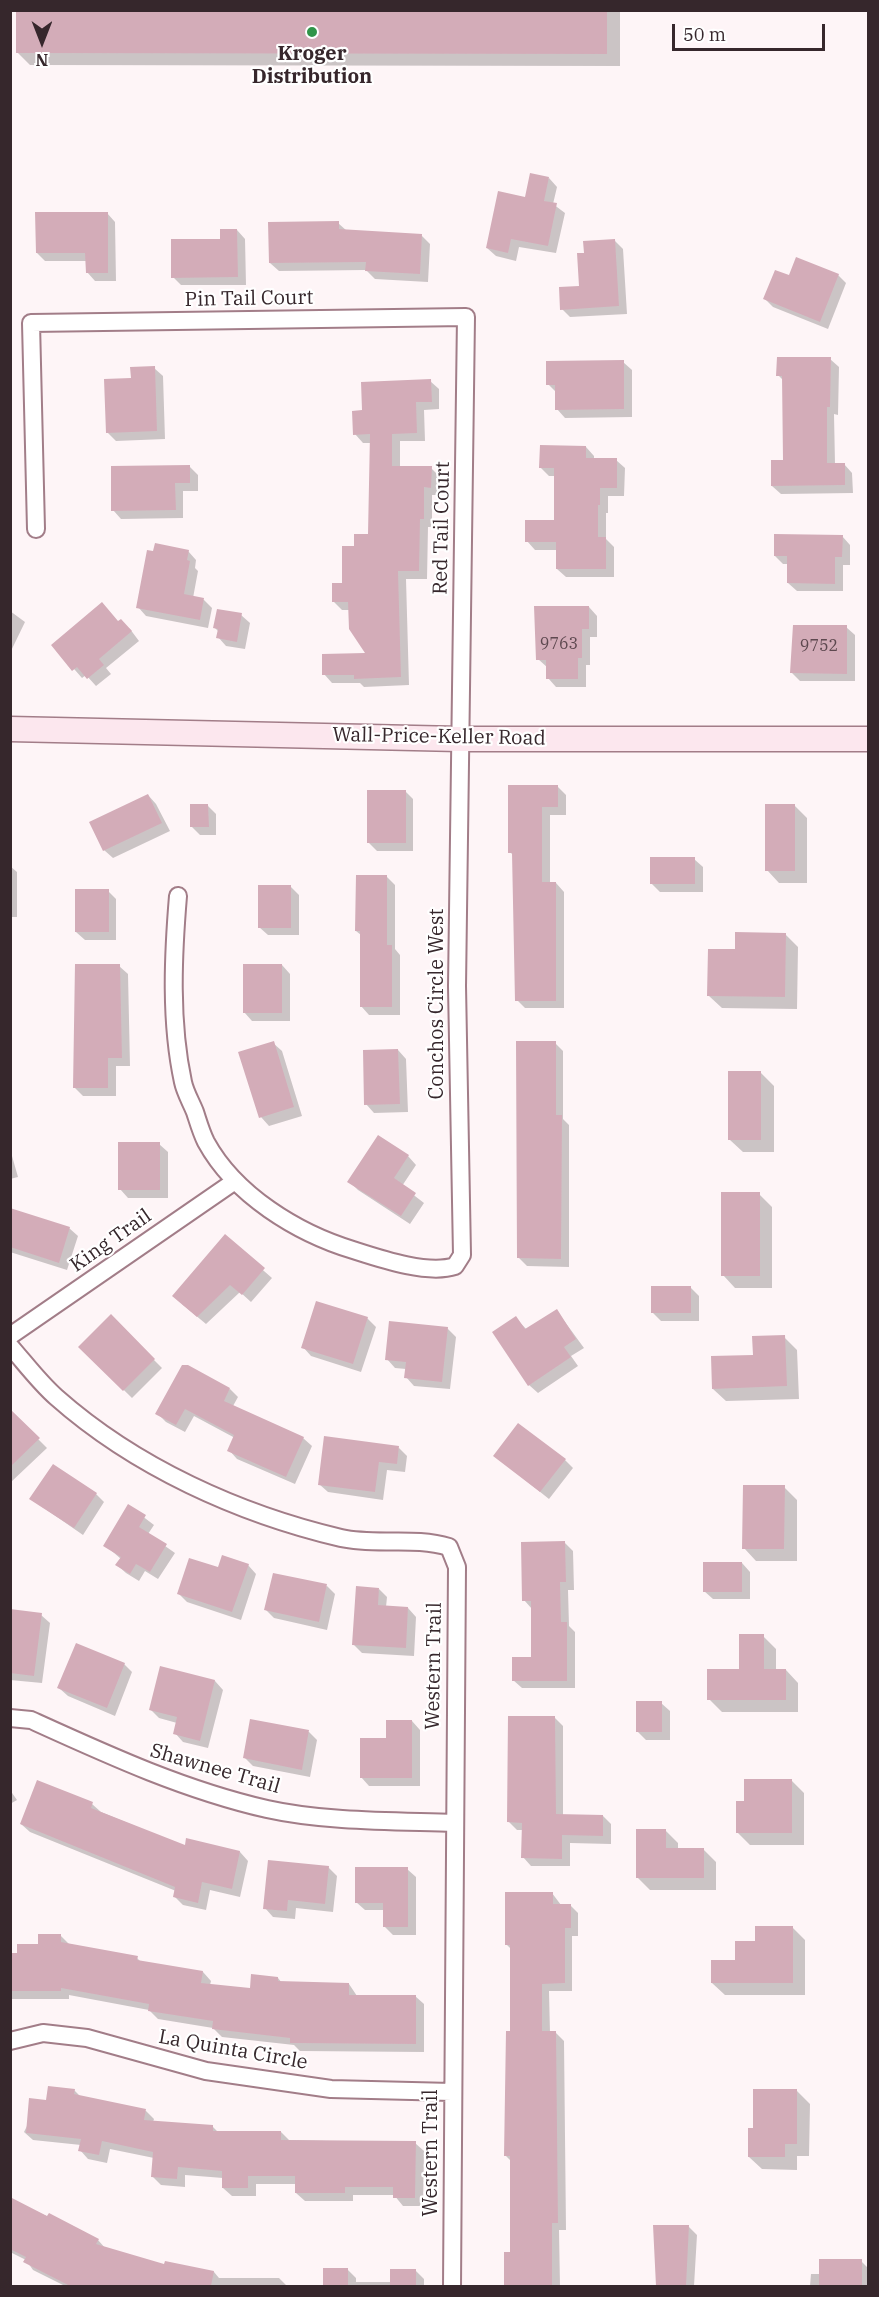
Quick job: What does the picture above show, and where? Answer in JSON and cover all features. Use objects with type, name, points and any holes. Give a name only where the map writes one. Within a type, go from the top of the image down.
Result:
[{"type":"street","name":"Pin Tail Court","points":[[36,529],[32,323],[466,317]]},
{"type":"street","name":"Red Tail Court","points":[[459,739],[466,317]]},
{"type":"street","name":"Wall-Price-Keller Road","points":[[10,729],[459,739],[868,739]]},
{"type":"street","name":"Conchos Circle West","points":[[235,1180],[285,1220],[330,1243],[374,1257],[441,1271],[455,1266],[462,1255],[457,986],[459,739]]},
{"type":"street","points":[[178,896],[175,933],[176,1016],[183,1083],[206,1142],[235,1180]]},
{"type":"street","name":"King Trail","points":[[10,1336],[235,1180]]},
{"type":"street","name":"Western Trail","points":[[10,1346],[56,1397],[126,1449],[212,1496],[285,1523],[342,1538],[365,1542],[429,1540],[449,1547],[457,1568],[452,2286]]},
{"type":"street","name":"Shawnee Trail","points":[[10,1718],[31,1720],[147,1773],[268,1809],[351,1819],[454,1823]]},
{"type":"street","name":"La Quinta Circle","points":[[10,2041],[43,2033],[87,2038],[206,2071],[331,2089],[452,2092]]},
{"type":"building","name":"Kroger Distribution","points":[[16,10],[607,10],[607,54],[16,53]]},
{"type":"building","points":[[530,173],[549,177],[544,201],[557,203],[548,246],[511,239],[508,253],[486,248],[498,191],[525,197]]},
{"type":"building","points":[[35,212],[108,212],[108,273],[86,273],[85,253],[36,253]]},
{"type":"building","points":[[339,221],[339,229],[422,234],[420,274],[365,271],[366,262],[269,263],[268,222]]},
{"type":"building","points":[[220,229],[237,229],[238,277],[171,278],[171,239],[220,239]]},
{"type":"building","points":[[615,239],[619,306],[560,310],[559,287],[579,286],[577,253],[584,253],[583,241]]},
{"type":"building","points":[[796,257],[839,274],[820,322],[763,299],[775,270],[789,275]]},
{"type":"building","points":[[777,357],[831,357],[830,407],[827,407],[827,463],[845,463],[845,485],[771,486],[771,460],[783,460],[782,376],[776,376]]},
{"type":"building","points":[[624,360],[624,409],[555,410],[555,385],[546,385],[546,361]]},
{"type":"building","points":[[155,366],[157,431],[106,433],[104,379],[131,378],[130,367]]},
{"type":"building","points":[[431,379],[432,402],[416,402],[417,433],[392,434],[392,466],[432,466],[431,488],[424,487],[424,519],[420,519],[419,571],[398,571],[401,677],[354,679],[354,675],[322,675],[322,654],[365,653],[349,629],[348,602],[332,602],[332,583],[342,583],[342,546],[354,546],[354,534],[368,534],[370,434],[353,435],[352,411],[362,410],[361,382]]},
{"type":"building","points":[[540,445],[586,446],[586,458],[617,458],[617,488],[600,488],[600,505],[598,505],[598,537],[606,537],[606,569],[556,569],[556,542],[525,542],[525,520],[554,520],[554,468],[539,468]]},
{"type":"building","points":[[190,465],[190,483],[175,483],[176,510],[111,511],[111,466]]},
{"type":"building","points":[[774,534],[843,535],[842,557],[835,557],[835,584],[787,583],[787,556],[774,556]]},
{"type":"building","points":[[155,543],[189,550],[187,560],[190,561],[184,594],[204,598],[200,620],[136,608],[147,550],[153,551]]},
{"type":"building","points":[[102,602],[118,621],[121,619],[132,631],[99,659],[104,665],[87,679],[77,667],[72,671],[51,645]]},
{"type":"building","points":[[534,606],[589,606],[589,629],[582,629],[582,658],[578,658],[578,679],[546,679],[546,660],[536,660]]},
{"type":"building","points":[[217,609],[242,613],[237,642],[216,638],[218,629],[213,628]]},
{"type":"building","points":[[793,625],[847,625],[847,674],[790,673]]},
{"type":"building","points":[[508,785],[558,785],[558,807],[542,807],[542,882],[556,882],[556,1001],[515,1001],[512,853],[508,853]]},
{"type":"building","points":[[367,790],[406,790],[406,843],[367,843]]},
{"type":"building","points":[[148,794],[162,823],[103,851],[89,822]]},
{"type":"building","points":[[190,804],[208,804],[209,827],[190,827]]},
{"type":"building","points":[[765,804],[795,804],[795,871],[765,871]]},
{"type":"building","points":[[650,857],[695,857],[695,884],[650,884]]},
{"type":"building","points":[[356,875],[387,875],[387,945],[392,945],[392,1007],[360,1007],[360,931],[355,931]]},
{"type":"building","points":[[258,885],[291,885],[291,928],[258,928]]},
{"type":"building","points":[[75,889],[109,889],[109,932],[75,932]]},
{"type":"building","points":[[735,932],[786,933],[785,997],[707,996],[708,949],[735,949]]},
{"type":"building","points":[[75,964],[120,964],[122,1058],[108,1058],[108,1088],[73,1088]]},
{"type":"building","points":[[243,964],[282,964],[282,1013],[243,1013]]},
{"type":"building","points":[[274,1041],[294,1107],[259,1118],[238,1052]]},
{"type":"building","points":[[516,1041],[556,1041],[556,1115],[562,1115],[561,1259],[517,1258]]},
{"type":"building","points":[[398,1049],[400,1104],[364,1105],[363,1050]]},
{"type":"building","points":[[728,1071],[761,1071],[761,1140],[728,1140]]},
{"type":"building","points":[[378,1135],[409,1155],[394,1178],[416,1193],[401,1216],[347,1182]]},
{"type":"building","points":[[118,1142],[160,1142],[160,1190],[118,1190]]},
{"type":"building","points":[[721,1192],[760,1192],[760,1276],[721,1276]]},
{"type":"building","points":[[10,1208],[70,1227],[59,1263],[10,1247]]},
{"type":"building","points":[[225,1234],[265,1268],[242,1295],[230,1285],[197,1317],[172,1296]]},
{"type":"building","points":[[651,1286],[691,1286],[691,1313],[651,1313]]},
{"type":"building","points":[[316,1301],[368,1317],[353,1364],[301,1348]]},
{"type":"building","points":[[557,1309],[576,1339],[564,1347],[571,1357],[528,1386],[492,1332],[516,1316],[525,1329]]},
{"type":"building","points":[[111,1314],[155,1359],[123,1391],[78,1347]]},
{"type":"building","points":[[389,1321],[448,1327],[442,1382],[404,1378],[406,1362],[385,1360]]},
{"type":"building","points":[[785,1335],[787,1386],[712,1389],[711,1356],[753,1355],[752,1336]]},
{"type":"building","points":[[182,1365],[188,1365],[230,1388],[224,1401],[304,1437],[286,1477],[227,1451],[234,1435],[185,1409],[176,1425],[155,1414]]},
{"type":"building","points":[[10,1409],[40,1438],[10,1467]]},
{"type":"building","points":[[518,1423],[566,1459],[540,1492],[493,1456]]},
{"type":"building","points":[[324,1436],[399,1446],[397,1464],[379,1462],[375,1492],[318,1485]]},
{"type":"building","points":[[53,1464],[97,1493],[74,1528],[29,1499]]},
{"type":"building","points":[[743,1485],[785,1485],[784,1549],[742,1549]]},
{"type":"building","points":[[128,1504],[146,1515],[139,1527],[167,1544],[150,1572],[136,1564],[130,1574],[115,1565],[121,1557],[103,1546]]},
{"type":"building","points":[[565,1541],[566,1582],[560,1582],[561,1622],[567,1622],[567,1681],[512,1681],[512,1657],[531,1657],[531,1601],[522,1601],[521,1542]]},
{"type":"building","points":[[222,1555],[249,1564],[232,1612],[177,1594],[189,1558],[218,1567]]},
{"type":"building","points":[[703,1562],[742,1562],[742,1592],[703,1592]]},
{"type":"building","points":[[273,1573],[327,1584],[319,1622],[264,1610]]},
{"type":"building","points":[[356,1586],[379,1588],[378,1605],[408,1607],[406,1648],[352,1645]]},
{"type":"building","points":[[10,1609],[42,1613],[34,1676],[10,1673]]},
{"type":"building","points":[[739,1634],[764,1634],[764,1669],[786,1669],[786,1700],[707,1700],[707,1669],[739,1669]]},
{"type":"building","points":[[76,1643],[125,1663],[107,1708],[57,1688]]},
{"type":"building","points":[[160,1666],[215,1680],[200,1741],[173,1734],[177,1717],[149,1710]]},
{"type":"building","points":[[636,1701],[662,1701],[662,1732],[636,1732]]},
{"type":"building","points":[[508,1716],[555,1716],[556,1814],[603,1815],[603,1836],[562,1835],[562,1859],[521,1858],[522,1823],[507,1822]]},
{"type":"building","points":[[250,1719],[309,1730],[302,1770],[243,1758]]},
{"type":"building","points":[[386,1720],[412,1720],[412,1778],[360,1778],[360,1738],[386,1738]]},
{"type":"building","points":[[744,1779],[792,1779],[792,1833],[736,1833],[736,1801],[744,1801]]},
{"type":"building","points":[[37,1780],[93,1802],[91,1808],[185,1845],[186,1838],[240,1851],[232,1889],[202,1882],[198,1903],[173,1897],[175,1887],[20,1824]]},
{"type":"building","points":[[636,1829],[666,1829],[666,1848],[704,1848],[704,1878],[636,1878]]},
{"type":"building","points":[[268,1860],[329,1866],[325,1904],[288,1900],[287,1911],[263,1909]]},
{"type":"building","points":[[355,1867],[408,1867],[408,1927],[383,1927],[383,1903],[355,1903]]},
{"type":"building","points":[[505,1892],[553,1892],[553,1904],[571,1904],[571,1928],[565,1928],[565,1983],[542,1984],[542,2031],[556,2031],[558,2223],[552,2223],[552,2286],[504,2286],[504,2252],[510,2252],[510,2156],[504,2156],[506,2031],[510,2031],[510,1945],[505,1945]]},
{"type":"building","points":[[755,1926],[793,1926],[793,1983],[711,1983],[711,1960],[735,1960],[735,1941],[755,1941]]},
{"type":"building","points":[[38,1934],[61,1934],[61,1942],[138,1956],[137,1960],[203,1971],[201,1983],[250,1988],[251,1974],[278,1977],[278,1981],[349,1983],[349,1995],[416,1995],[416,2044],[290,2043],[290,2038],[212,2029],[213,2021],[148,2011],[149,2004],[61,1988],[61,1991],[10,1991],[10,1953],[17,1953],[17,1944],[38,1944]]},
{"type":"building","points":[[48,2086],[75,2089],[74,2094],[146,2109],[144,2120],[213,2125],[213,2131],[281,2131],[281,2140],[416,2141],[415,2198],[393,2198],[393,2187],[345,2187],[345,2193],[295,2193],[295,2176],[248,2176],[248,2188],[222,2188],[222,2171],[178,2167],[177,2179],[151,2177],[153,2152],[102,2141],[99,2155],[78,2151],[81,2139],[26,2133],[29,2098],[46,2100]]},
{"type":"building","points":[[753,2089],[797,2089],[797,2144],[785,2144],[785,2157],[748,2157],[748,2128],[753,2128]]},
{"type":"building","points":[[10,2197],[47,2216],[49,2213],[99,2239],[96,2244],[164,2264],[165,2261],[214,2271],[211,2286],[70,2286],[23,2262],[26,2257],[10,2249]]},
{"type":"building","points":[[653,2225],[689,2225],[686,2286],[656,2286]]},
{"type":"building","points":[[819,2259],[862,2259],[862,2286],[819,2286]]},
{"type":"building","points":[[323,2268],[348,2268],[348,2286],[323,2286]]},
{"type":"building","points":[[390,2269],[416,2269],[416,2286],[390,2286]]},
{"type":"place","name":"Kroger Distribution","points":[[312,32]]}]
